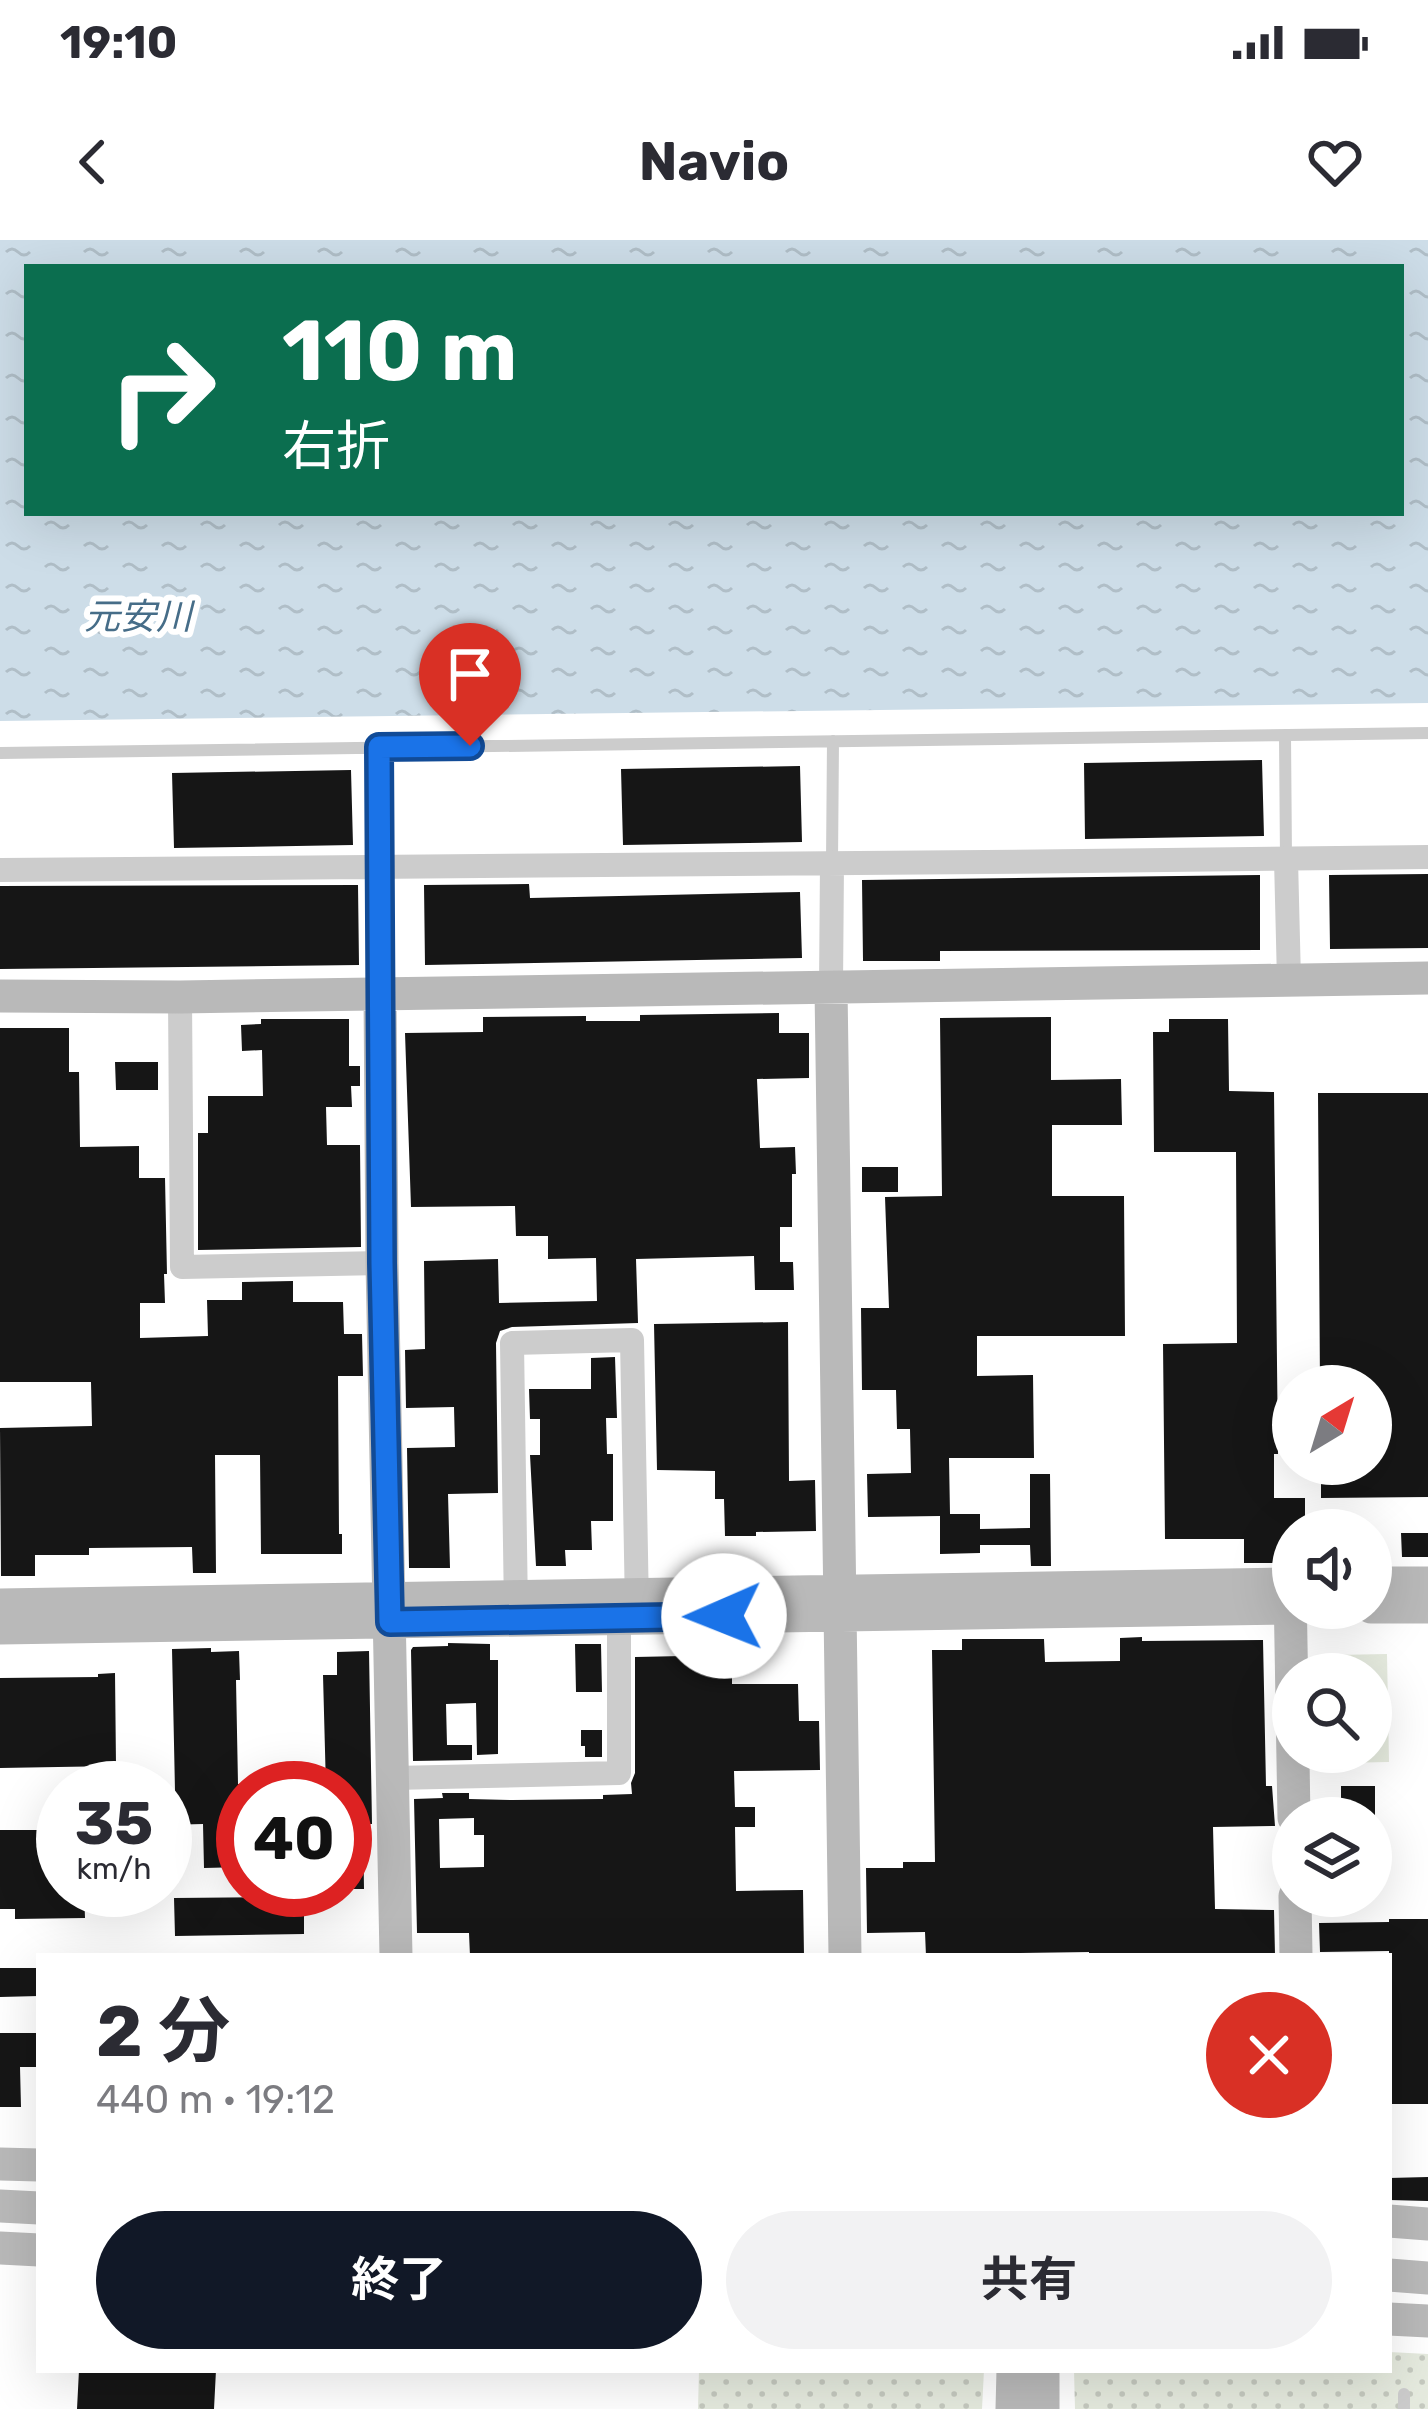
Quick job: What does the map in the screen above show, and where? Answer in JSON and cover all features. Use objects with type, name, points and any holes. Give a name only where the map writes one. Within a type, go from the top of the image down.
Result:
[{"type":"street","points":[[0,870],[1428,857]]},
{"type":"street","points":[[1286,859],[1289,981]]},
{"type":"street","points":[[832,862],[845,1953]]},
{"type":"street","points":[[379,870],[396,1953]]},
{"type":"street","points":[[0,996],[1428,978]]},
{"type":"street","points":[[180,997],[182,1267],[382,1263]]},
{"type":"street","points":[[393,1778],[619,1773],[628,1606],[632,1340],[512,1343],[516,1608]]},
{"type":"street","points":[[1392,1583],[1428,1583]]},
{"type":"street","points":[[0,1628],[390,1610],[1272,1596]]},
{"type":"street","points":[[0,1604],[390,1610]]},
{"type":"street","points":[[1392,1607],[1428,1607]]},
{"type":"street","points":[[1292,1629],[1294,1797]]},
{"type":"street","points":[[1295,1917],[1296,1953]]},
{"type":"street","points":[[0,2164],[36,2165]]},
{"type":"street","points":[[0,2206],[36,2208]]},
{"type":"street","points":[[1392,2222],[1428,2224]]},
{"type":"street","points":[[0,2248],[36,2250]]},
{"type":"street","points":[[1392,2319],[1428,2321]]},
{"type":"street","points":[[1012,2373],[1012,2409]]},
{"type":"street","points":[[1042,2409],[1043,2373]]},
{"type":"lane","points":[[0,753],[1428,733]]},
{"type":"lane","points":[[1285,735],[1286,859]]},
{"type":"lane","points":[[832,862],[833,741]]},
{"type":"lane","points":[[379,747],[379,870]]},
{"type":"lane","points":[[1404,2394],[1404,2409]]},
{"type":"shaded area","points":[[1392,2352],[1428,2354],[1428,2409],[1075,2409],[1074,2373],[1392,2373]]},
{"type":"shaded area","points":[[699,2373],[984,2373],[982,2409],[698,2409]]},
{"type":"water","name":"元安川","points":[[0,240],[1428,240],[1428,703],[0,721]]},
{"type":"building","points":[[1262,760],[1264,836],[1085,839],[1084,763]]},
{"type":"building","points":[[800,766],[802,842],[623,845],[621,769]]},
{"type":"building","points":[[351,770],[353,845],[174,848],[172,773]]},
{"type":"building","points":[[1428,874],[1428,948],[1330,949],[1329,875]]},
{"type":"building","points":[[1260,875],[1260,950],[940,951],[940,961],[863,961],[862,880]]},
{"type":"building","points":[[529,884],[530,898],[800,892],[802,958],[425,965],[424,885]]},
{"type":"building","points":[[358,885],[359,965],[0,969],[0,886]]},
{"type":"building","points":[[779,1013],[779,1033],[809,1033],[809,1078],[757,1079],[760,1148],[795,1147],[792,1227],[780,1227],[780,1262],[793,1262],[794,1290],[755,1290],[754,1256],[636,1259],[638,1323],[500,1331],[496,1343],[498,1493],[448,1494],[450,1568],[409,1568],[407,1448],[455,1447],[454,1407],[406,1408],[405,1350],[425,1349],[424,1261],[498,1259],[499,1303],[597,1301],[596,1258],[548,1259],[548,1236],[516,1236],[515,1206],[411,1207],[405,1033],[483,1032],[483,1017],[586,1016],[586,1021],[640,1021],[640,1015]]},
{"type":"building","points":[[1051,1017],[1051,1080],[1121,1079],[1122,1125],[1052,1125],[1052,1196],[1124,1196],[1125,1336],[977,1336],[977,1376],[1033,1375],[1034,1458],[949,1458],[950,1514],[980,1514],[980,1529],[1030,1528],[1030,1474],[1050,1474],[1051,1566],[1031,1566],[1030,1545],[980,1545],[980,1553],[940,1554],[940,1516],[868,1517],[867,1474],[911,1473],[910,1429],[897,1429],[896,1390],[862,1390],[861,1308],[889,1308],[885,1197],[942,1196],[940,1018]]},
{"type":"building","points":[[261,1019],[349,1019],[349,1066],[360,1066],[360,1086],[351,1086],[352,1107],[326,1107],[327,1145],[360,1145],[361,1247],[198,1250],[198,1133],[208,1133],[208,1096],[263,1096],[262,1050],[242,1051],[241,1025],[261,1024]]},
{"type":"building","points":[[1169,1019],[1228,1019],[1229,1091],[1274,1092],[1277,1365],[1272,1365],[1272,1485],[1274,1498],[1305,1498],[1305,1509],[1272,1509],[1272,1563],[1244,1563],[1244,1539],[1165,1539],[1163,1344],[1237,1343],[1236,1152],[1154,1152],[1153,1032],[1169,1032]]},
{"type":"building","points":[[0,1028],[69,1028],[69,1072],[79,1072],[80,1147],[139,1146],[139,1178],[165,1178],[165,1303],[140,1303],[140,1338],[208,1336],[207,1300],[242,1300],[242,1282],[293,1281],[293,1302],[343,1302],[344,1334],[362,1334],[363,1376],[338,1376],[342,1554],[261,1554],[260,1455],[215,1455],[216,1573],[193,1573],[192,1547],[89,1548],[89,1555],[35,1555],[35,1576],[1,1576],[0,1428],[92,1426],[91,1382],[0,1382]]},
{"type":"building","points":[[115,1062],[158,1062],[158,1090],[116,1090]]},
{"type":"building","points":[[1318,1093],[1428,1093],[1428,1497],[1321,1498],[1321,1485],[1392,1485],[1392,1365],[1320,1365]]},
{"type":"building","points":[[862,1167],[898,1167],[898,1192],[862,1192]]},
{"type":"building","points":[[788,1322],[789,1481],[815,1480],[816,1531],[725,1536],[724,1499],[715,1499],[715,1471],[657,1470],[654,1324]]},
{"type":"building","points":[[615,1357],[617,1418],[606,1418],[607,1454],[613,1454],[613,1521],[591,1521],[592,1550],[565,1550],[566,1566],[536,1566],[530,1455],[540,1455],[540,1419],[530,1419],[529,1389],[591,1389],[591,1358]]},
{"type":"building","points":[[1401,1533],[1428,1533],[1428,1557],[1402,1557]]},
{"type":"building","points":[[1120,1638],[1263,1640],[1266,1786],[1272,1786],[1272,1826],[1213,1827],[1215,1909],[1272,1910],[1275,1953],[926,1953],[925,1932],[867,1933],[866,1868],[935,1862],[932,1650],[962,1650],[962,1639],[1044,1639],[1045,1662],[1120,1661]]},
{"type":"building","points":[[448,1643],[490,1644],[490,1660],[498,1660],[498,1754],[477,1755],[476,1703],[446,1704],[447,1745],[472,1745],[472,1760],[413,1761],[411,1650]]},
{"type":"building","points":[[575,1644],[601,1644],[602,1692],[576,1692]]},
{"type":"building","points":[[172,1649],[239,1651],[238,1761],[216,1761],[216,1868],[204,1868],[203,1824],[192,1824],[192,1761],[174,1761]]},
{"type":"building","points":[[369,1651],[371,1761],[325,1761],[323,1675],[337,1675],[337,1652]]},
{"type":"building","points":[[732,1655],[732,1684],[798,1684],[799,1721],[819,1721],[820,1770],[734,1771],[735,1807],[755,1807],[755,1827],[735,1827],[736,1891],[803,1890],[804,1953],[470,1953],[469,1933],[417,1933],[414,1799],[469,1793],[469,1799],[603,1799],[603,1795],[632,1794],[635,1657]],"holes":[[[474,1818],[474,1835],[484,1835],[484,1867],[440,1868],[439,1819]]]},
{"type":"building","points":[[115,1673],[116,1761],[36,1761],[36,1767],[0,1768],[0,1678]]},
{"type":"building","points":[[581,1730],[602,1730],[602,1757],[585,1757]]},
{"type":"building","points":[[1341,1786],[1375,1786],[1375,1797],[1341,1797]]},
{"type":"building","points":[[0,1830],[36,1830],[36,1917],[85,1918],[15,1919],[15,1909],[0,1909]]},
{"type":"building","points":[[192,1898],[216,1898],[216,1917],[304,1917],[304,1934],[175,1936],[174,1917],[192,1917]]},
{"type":"building","points":[[1428,1919],[1428,2104],[1392,2104],[1392,1953],[1320,1952],[1319,1923]]},
{"type":"building","points":[[0,1968],[36,1968],[36,1996],[0,1997]]},
{"type":"building","points":[[0,2033],[36,2033],[36,2067],[20,2067],[21,2107],[0,2107]]},
{"type":"building","points":[[1428,2177],[1428,2201],[1392,2200],[1392,2178]]},
{"type":"building","points":[[79,2373],[216,2373],[214,2409],[77,2409]]},
{"type":"route","points":[[470,746],[379,747],[390,1622],[724,1616]]}]
